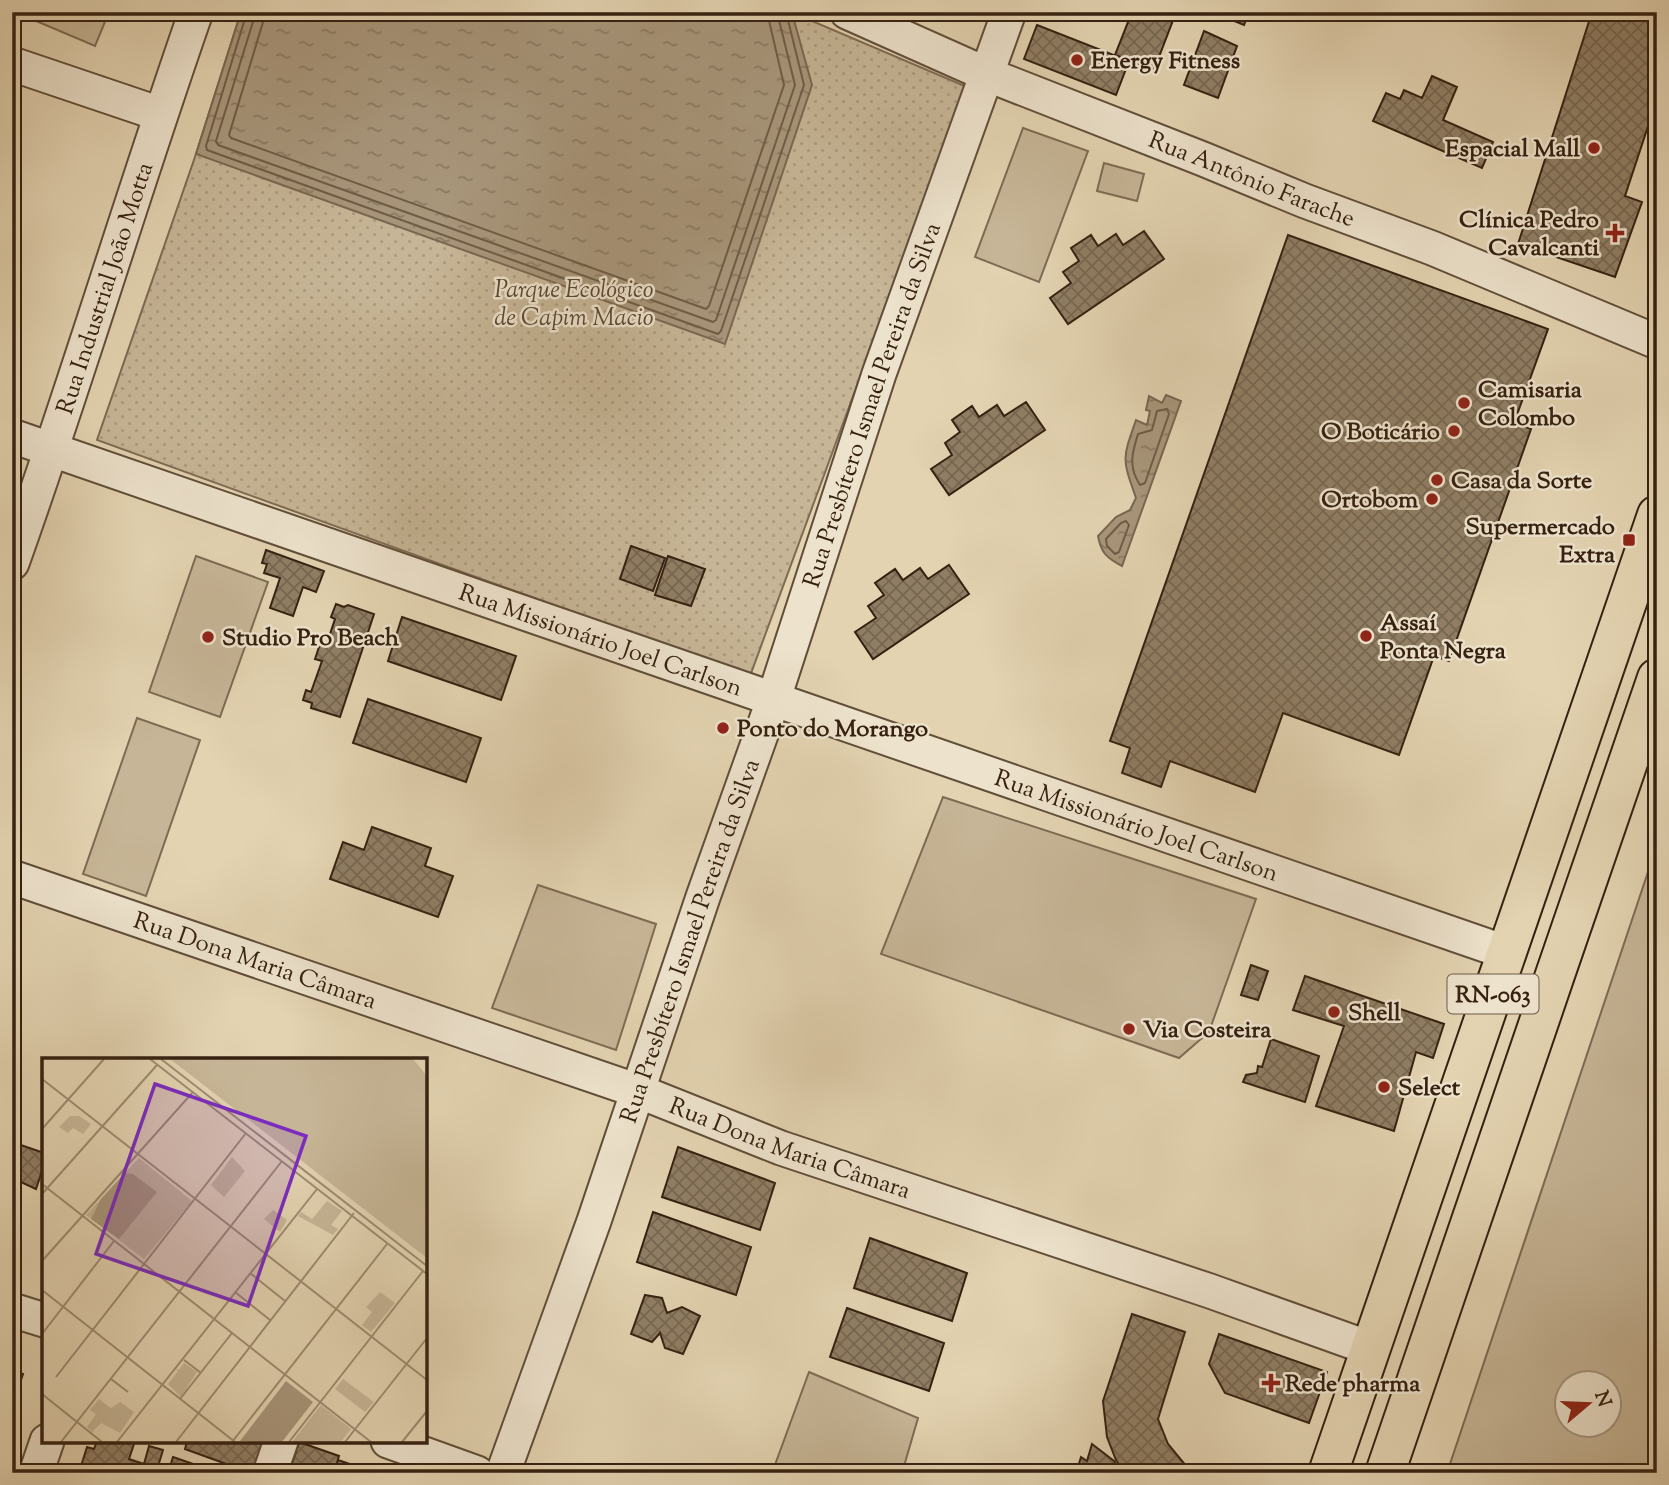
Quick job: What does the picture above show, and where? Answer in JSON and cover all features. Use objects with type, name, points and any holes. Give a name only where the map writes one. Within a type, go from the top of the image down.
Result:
[{"type":"main road","name":"RN-063","points":[[1328,1473],[1657,515]]},
{"type":"main road","name":"RN-063","points":[[1385,1473],[1657,678]]},
{"type":"street","name":"Rua Industrial João Motta","points":[[12,563],[53,450],[160,114],[196,12]]},
{"type":"street","name":"Rua Antônio Farache","points":[[847,12],[986,74],[1304,201],[1432,248],[1657,342]]},
{"type":"street","name":"Rua Presbítero Ismael Pereira da Silva","points":[[503,1473],[773,701],[879,374],[1009,12]]},
{"type":"street","points":[[12,64],[160,114]]},
{"type":"street","name":"Rua Missionário Joel Carlson","points":[[12,436],[1508,953]]},
{"type":"street","name":"Rua Dona Maria Câmara","points":[[12,877],[638,1091],[781,1148],[1372,1349]]},
{"type":"street","points":[[12,1310],[42,1319]]},
{"type":"street","points":[[36,1473],[46,1443]]},
{"type":"street","points":[[270,1473],[280,1443]]},
{"type":"street","points":[[394,1443],[477,1473]]},
{"type":"green space","points":[[15,12],[109,12],[95,46]]},
{"type":"green space","name":"Parque Ecológico de Capim Macio","points":[[241,12],[791,12],[967,87],[750,676],[97,440],[196,154]]},
{"type":"green space","points":[[1023,128],[1088,151],[1039,282],[975,257]]},
{"type":"green space","points":[[1104,163],[1144,174],[1137,201],[1097,191]]},
{"type":"green space","name":"Studio Pro Beach","points":[[196,556],[268,582],[220,717],[149,692]]},
{"type":"green space","points":[[137,718],[200,740],[146,896],[83,874]]},
{"type":"green space","points":[[943,797],[1256,899],[1209,1032],[1179,1058],[881,954]]},
{"type":"green space","points":[[1657,845],[1657,1473],[1447,1473]]},
{"type":"green space","points":[[538,885],[656,924],[616,1050],[492,1008]]},
{"type":"green space","points":[[809,1372],[918,1418],[902,1473],[772,1473]]},
{"type":"water","points":[[241,12],[792,13],[812,85],[725,344],[196,154]]},
{"type":"water","points":[[1166,395],[1181,401],[1122,566],[1106,554],[1098,536],[1116,517],[1130,510],[1136,498],[1126,466],[1128,443],[1136,420],[1147,425],[1149,396],[1162,403]]},
{"type":"building","points":[[1132,12],[1168,12],[1175,15],[1154,70],[1115,55]]},
{"type":"building","points":[[1212,12],[1249,12],[1244,25]]},
{"type":"building","name":"Espacial Mall","points":[[1592,12],[1657,12],[1657,99],[1625,196],[1642,202],[1615,277],[1518,244]]},
{"type":"building","name":"Energy Fitness","points":[[1037,25],[1129,61],[1116,95],[1024,59]]},
{"type":"building","points":[[1204,31],[1237,46],[1218,98],[1184,85]]},
{"type":"building","points":[[1432,76],[1457,87],[1443,120],[1493,142],[1482,168],[1373,121],[1386,93],[1400,99],[1404,90],[1422,98]]},
{"type":"building","points":[[1144,231],[1164,259],[1068,324],[1050,298],[1071,283],[1063,272],[1079,261],[1071,248],[1091,235],[1098,246],[1116,234],[1123,245]]},
{"type":"building","points":[[1288,235],[1548,329],[1514,423],[1531,429],[1449,661],[1434,656],[1399,755],[1283,713],[1255,792],[1170,761],[1161,787],[1122,773],[1130,748],[1110,741]]},
{"type":"building","points":[[1026,402],[1045,430],[949,495],[931,469],[952,455],[945,443],[960,432],[952,420],[972,406],[979,417],[997,405],[1004,416]]},
{"type":"building","points":[[631,546],[665,558],[653,591],[620,579]]},
{"type":"building","points":[[266,550],[324,571],[316,592],[303,587],[293,616],[270,608],[280,578],[264,573],[267,564],[262,563]]},
{"type":"building","points":[[668,556],[705,569],[691,606],[655,595]]},
{"type":"building","points":[[949,565],[969,594],[873,659],[855,632],[876,618],[868,606],[884,595],[875,583],[895,569],[903,580],[920,568],[928,579]]},
{"type":"building","points":[[336,604],[374,614],[340,717],[311,708],[312,703],[303,700],[306,690],[311,692],[322,661],[315,659],[320,644],[326,646],[335,619],[331,617]]},
{"type":"building","points":[[402,617],[516,656],[501,700],[388,661]]},
{"type":"building","points":[[368,699],[481,738],[466,782],[353,743]]},
{"type":"building","points":[[372,827],[431,848],[425,866],[453,876],[438,917],[330,879],[343,842],[364,850]]},
{"type":"building","points":[[1251,965],[1268,971],[1258,1000],[1241,995]]},
{"type":"building","points":[[1305,976],[1444,1024],[1433,1058],[1416,1052],[1394,1131],[1316,1106],[1344,1026],[1293,1010]]},
{"type":"building","points":[[1271,1039],[1319,1056],[1305,1102],[1243,1082],[1246,1075],[1257,1073],[1258,1066],[1262,1067]]},
{"type":"building","points":[[12,1142],[42,1152],[42,1171],[36,1189],[19,1181],[12,1183]]},
{"type":"building","points":[[678,1147],[775,1183],[760,1230],[662,1197]]},
{"type":"building","points":[[653,1212],[751,1247],[736,1295],[637,1262]]},
{"type":"building","points":[[870,1238],[967,1273],[952,1321],[854,1288]]},
{"type":"building","points":[[645,1295],[662,1298],[667,1313],[682,1307],[700,1316],[683,1354],[665,1348],[660,1333],[652,1342],[631,1334]]},
{"type":"building","points":[[847,1308],[944,1343],[929,1391],[830,1357]]},
{"type":"building","points":[[1132,1314],[1185,1332],[1158,1419],[1168,1444],[1192,1473],[1125,1473],[1116,1460],[1107,1437],[1103,1401]]},
{"type":"building","name":"Rede pharma","points":[[1219,1334],[1327,1372],[1309,1423],[1225,1393],[1209,1364]]},
{"type":"building","points":[[12,1371],[23,1374],[13,1404],[12,1403]]},
{"type":"building","points":[[96,1443],[134,1443],[129,1459],[144,1464],[149,1446],[163,1450],[156,1473],[103,1473],[81,1466],[87,1447],[94,1449]]},
{"type":"building","points":[[186,1443],[265,1443],[255,1473],[185,1449]]},
{"type":"building","points":[[299,1443],[339,1456],[334,1473],[289,1473]]},
{"type":"building","points":[[1092,1444],[1114,1461],[1119,1469],[1118,1473],[1076,1473],[1081,1457],[1087,1461]]},
{"type":"building","points":[[173,1457],[219,1473],[168,1473]]},
{"type":"building","points":[[338,1460],[376,1473],[334,1473]]},
{"type":"place","name":"Energy Fitness","points":[[1077,60]]},
{"type":"place","name":"Espacial Mall","points":[[1594,148]]},
{"type":"place","name":"Clínica Pedro Cavalcanti","points":[[1615,233]]},
{"type":"place","name":"Camisaria Colombo","points":[[1464,403]]},
{"type":"place","name":"O Boticário","points":[[1454,431]]},
{"type":"place","name":"Casa da Sorte","points":[[1437,480]]},
{"type":"place","name":"Ortobom","points":[[1432,499]]},
{"type":"place","name":"Supermercado Extra","points":[[1629,540]]},
{"type":"place","name":"Assaí Ponta Negra","points":[[1366,636]]},
{"type":"place","name":"Studio Pro Beach","points":[[208,637]]},
{"type":"place","name":"Ponto do Morango","points":[[723,728]]},
{"type":"place","name":"Shell","points":[[1334,1012]]},
{"type":"place","name":"Via Costeira","points":[[1129,1029]]},
{"type":"place","name":"Select","points":[[1384,1087]]},
{"type":"place","name":"Rede pharma","points":[[1271,1383]]}]
